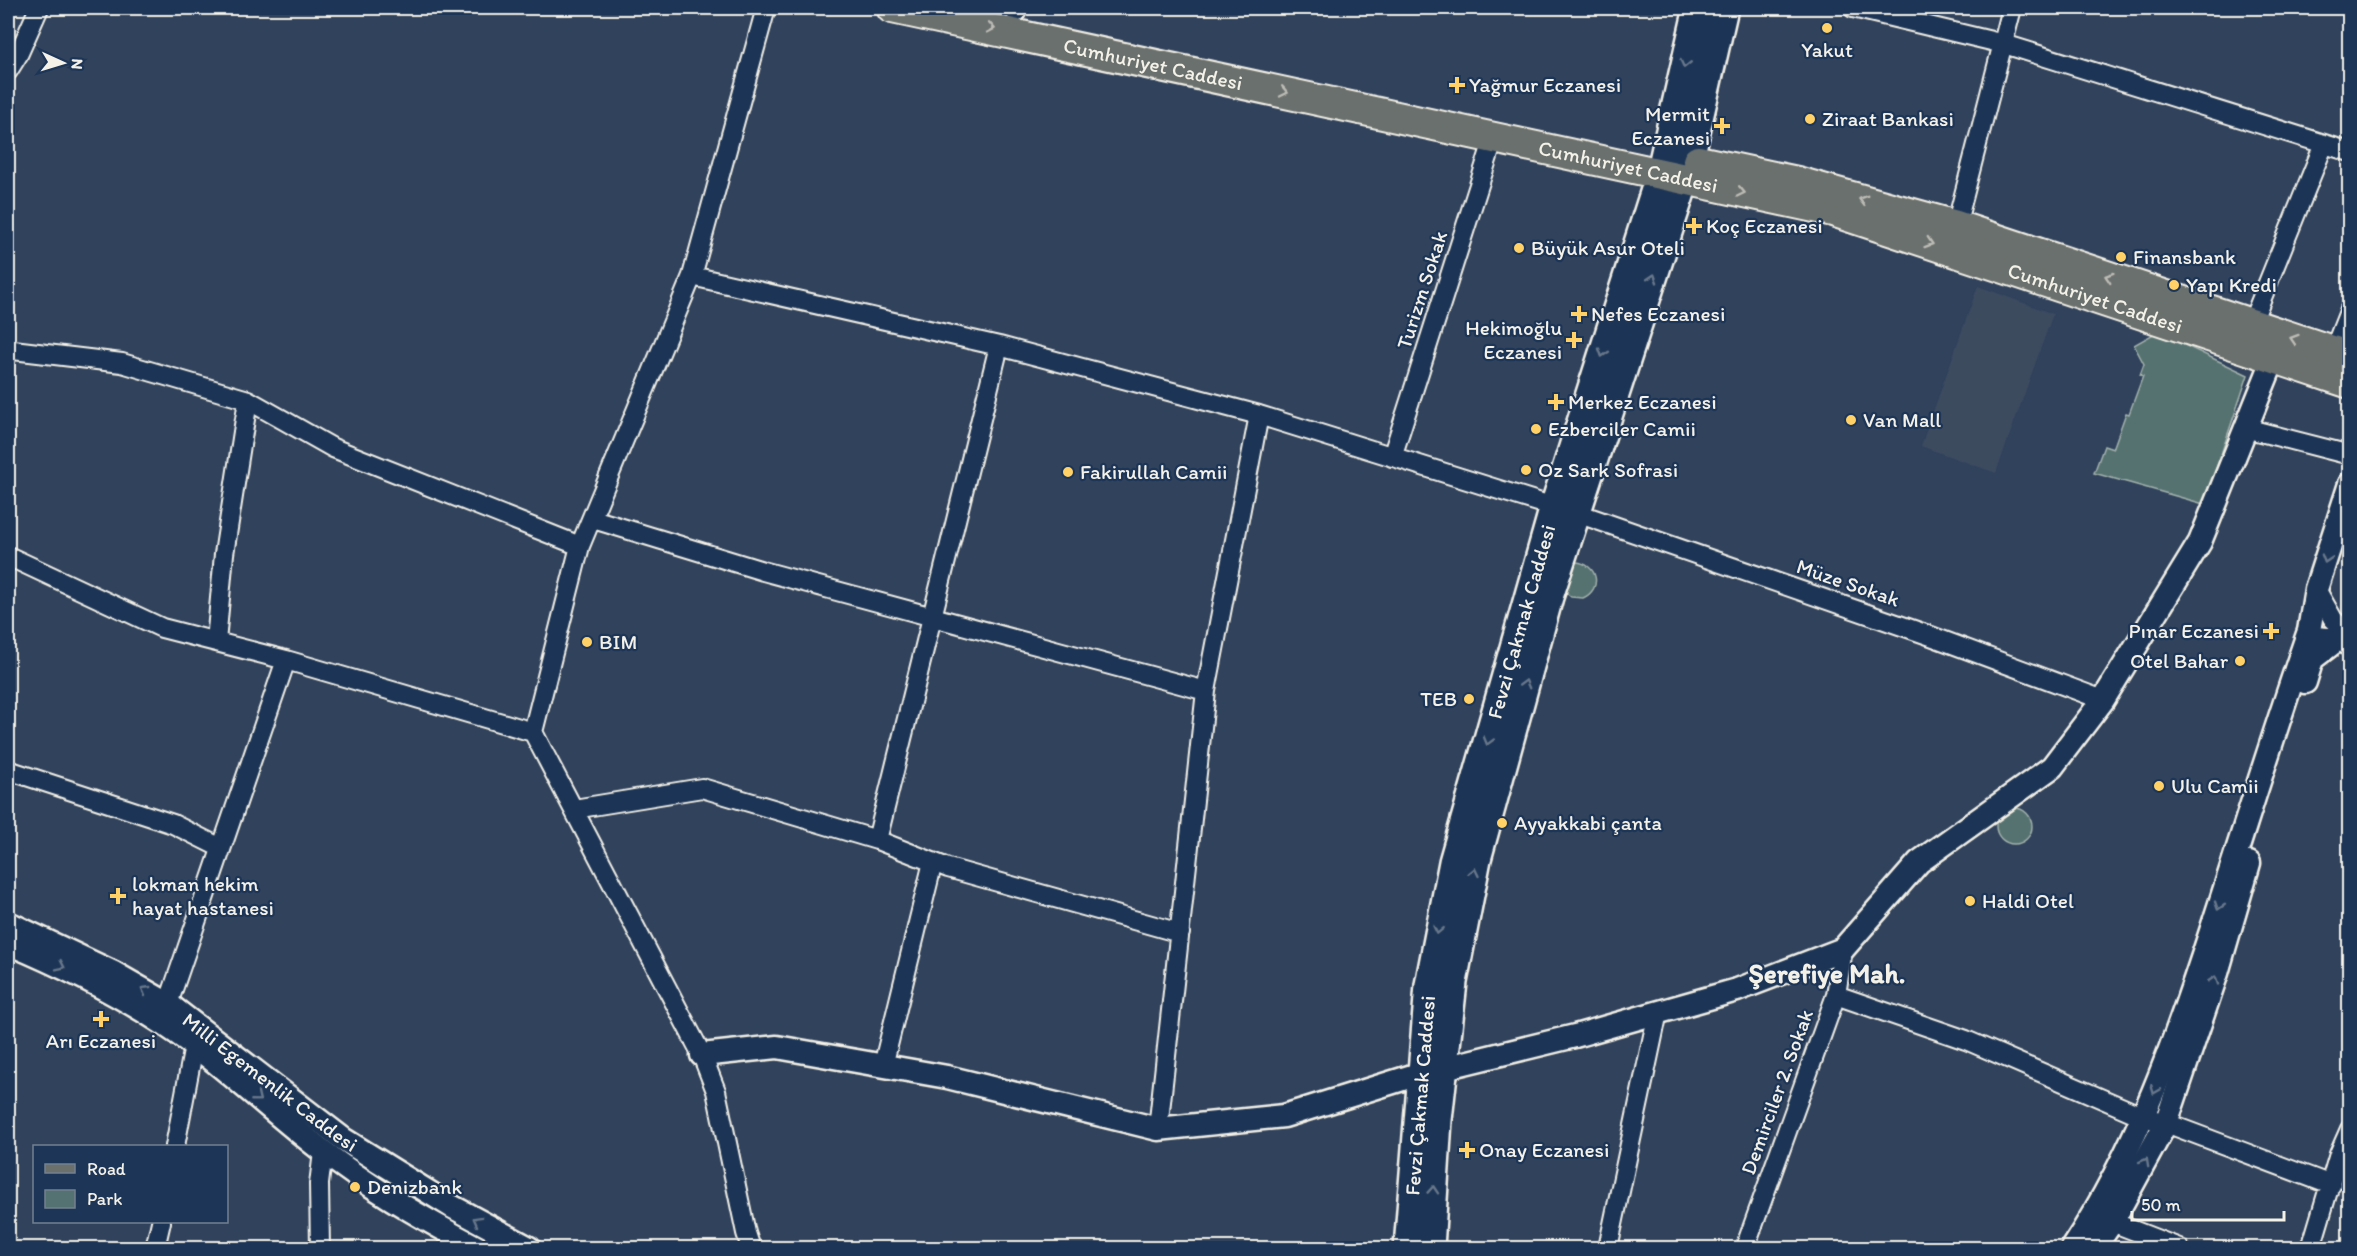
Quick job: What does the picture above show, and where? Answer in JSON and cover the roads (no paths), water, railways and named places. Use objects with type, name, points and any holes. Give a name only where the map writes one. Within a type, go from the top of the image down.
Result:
[{"type":"main road","name":"Cumhuriyet Caddesi","points":[[892,8],[1494,138],[1675,167],[1797,182],[1956,226],[2341,354]]},
{"type":"main road","name":"Fevzi Çakmak Caddesi","points":[[1430,1248],[1438,1120],[1429,985],[1453,862],[1675,167],[1698,8]]},
{"type":"main road","points":[[1675,167],[1724,8]]},
{"type":"main road","name":"Cumhuriyet Caddesi","points":[[1008,9],[1675,167],[1833,211],[2349,383]]},
{"type":"main road","name":"Fevzi Çakmak Caddesi","points":[[1408,1248],[1433,1070]]},
{"type":"street","points":[[8,70],[18,55],[39,8]]},
{"type":"street","points":[[748,1243],[716,1091],[702,1055],[533,732],[580,546],[692,276],[766,8]]},
{"type":"street","points":[[1853,8],[2004,44],[2193,101],[2349,152]]},
{"type":"street","points":[[1956,226],[2012,8]]},
{"type":"street","name":"Turizm Sokak","points":[[1392,456],[1494,138]]},
{"type":"street","points":[[2251,324],[2324,144]]},
{"type":"street","name":"Müze Sokak","points":[[692,276],[999,346],[1259,415],[1566,510],[1931,636],[2103,700]]},
{"type":"street","points":[[2341,354],[2349,309]]},
{"type":"street","points":[[877,840],[999,346]]},
{"type":"street","points":[[13,350],[122,363],[248,400],[333,448],[580,546]]},
{"type":"street","points":[[702,1055],[777,1047],[947,1077],[1158,1129],[1284,1116],[1433,1070],[1575,1036],[1737,990],[1843,949],[1919,862],[2052,767],[2103,700],[2200,542],[2274,358]]},
{"type":"street","points":[[216,642],[224,554],[248,400]]},
{"type":"street","points":[[1158,1129],[1206,691],[1259,415]]},
{"type":"street","points":[[2245,428],[2349,455]]},
{"type":"street","points":[[2072,1248],[2090,1221],[2144,1117],[2198,972],[2309,631],[2316,589],[2349,484]]},
{"type":"street","points":[[593,519],[763,570],[1206,691]]},
{"type":"street","points":[[8,556],[162,628],[286,660],[533,732]]},
{"type":"street","points":[[2316,589],[2333,619],[2347,637]]},
{"type":"street","points":[[2309,631],[2315,636],[2347,637]]},
{"type":"street","points":[[2094,1248],[2112,1222],[2166,1123],[2217,973],[2312,659],[2347,637]]},
{"type":"street","points":[[168,1004],[286,660]]},
{"type":"street","points":[[8,770],[173,824],[221,848]]},
{"type":"street","points":[[574,809],[702,788],[877,840],[948,868],[1180,933]]},
{"type":"street","points":[[883,1066],[933,862]]},
{"type":"street","name":"Milli Egemenlik Caddesi","points":[[8,923],[114,973],[168,1004],[344,1139],[451,1206],[529,1248]]},
{"type":"street","name":"Milli Egemenlik Caddesi","points":[[8,943],[109,989],[194,1046],[323,1152],[360,1179],[478,1248]]},
{"type":"street","name":"Demirciler 2. Sokak","points":[[1745,1248],[1836,995],[1843,949]]},
{"type":"street","points":[[1836,995],[1966,1040],[2144,1117],[2166,1123],[2331,1185]]},
{"type":"street","points":[[1608,1248],[1658,1012]]},
{"type":"street","points":[[175,1145],[194,1046]]},
{"type":"street","points":[[2311,1248],[2339,1154],[2349,1129]]},
{"type":"street","points":[[320,1248],[320,1184],[323,1152]]},
{"type":"street","points":[[2112,1222],[2179,1248]]},
{"type":"street","points":[[155,1248],[160,1223]]},
{"type":"place","name":"Yakut","points":[[1827,28]]},
{"type":"place","name":"Yağmur Eczanesi","points":[[1457,85]]},
{"type":"place","name":"Ziraat Bankasi","points":[[1810,119]]},
{"type":"place","name":"Mermit Eczanesi","points":[[1722,126]]},
{"type":"place","name":"Koç Eczanesi","points":[[1694,226]]},
{"type":"place","name":"Büyük Asur Oteli","points":[[1519,248]]},
{"type":"place","name":"Finansbank","points":[[2121,257]]},
{"type":"place","name":"Yapı Kredi","points":[[2174,285]]},
{"type":"place","name":"Nefes Eczanesi","points":[[1579,314]]},
{"type":"place","name":"Hekimoğlu Eczanesi","points":[[1574,340]]},
{"type":"place","name":"Merkez Eczanesi","points":[[1556,402]]},
{"type":"place","name":"Van Mall","points":[[1851,420]]},
{"type":"place","name":"Ezberciler Camii","points":[[1536,429]]},
{"type":"place","name":"Oz Sark Sofrasi","points":[[1526,470]]},
{"type":"place","name":"Fakirullah Camii","points":[[1068,472]]},
{"type":"place","name":"Pınar Eczanesi","points":[[2271,631]]},
{"type":"place","name":"BIM","points":[[587,642]]},
{"type":"place","name":"Otel Bahar","points":[[2240,661]]},
{"type":"place","name":"TEB","points":[[1469,699]]},
{"type":"place","name":"Ulu Camii","points":[[2159,786]]},
{"type":"place","name":"Ayyakkabi çanta","points":[[1502,823]]},
{"type":"place","name":"lokman hekim hayat hastanesi","points":[[118,896]]},
{"type":"place","name":"Haldi Otel","points":[[1970,901]]},
{"type":"place","name":"Arı Eczanesi","points":[[101,1019]]},
{"type":"place","name":"Onay Eczanesi","points":[[1467,1150]]},
{"type":"place","name":"Denizbank","points":[[355,1187]]},
{"type":"district","name":"Şerefiye Mah.","points":[[1827,974]]}]
